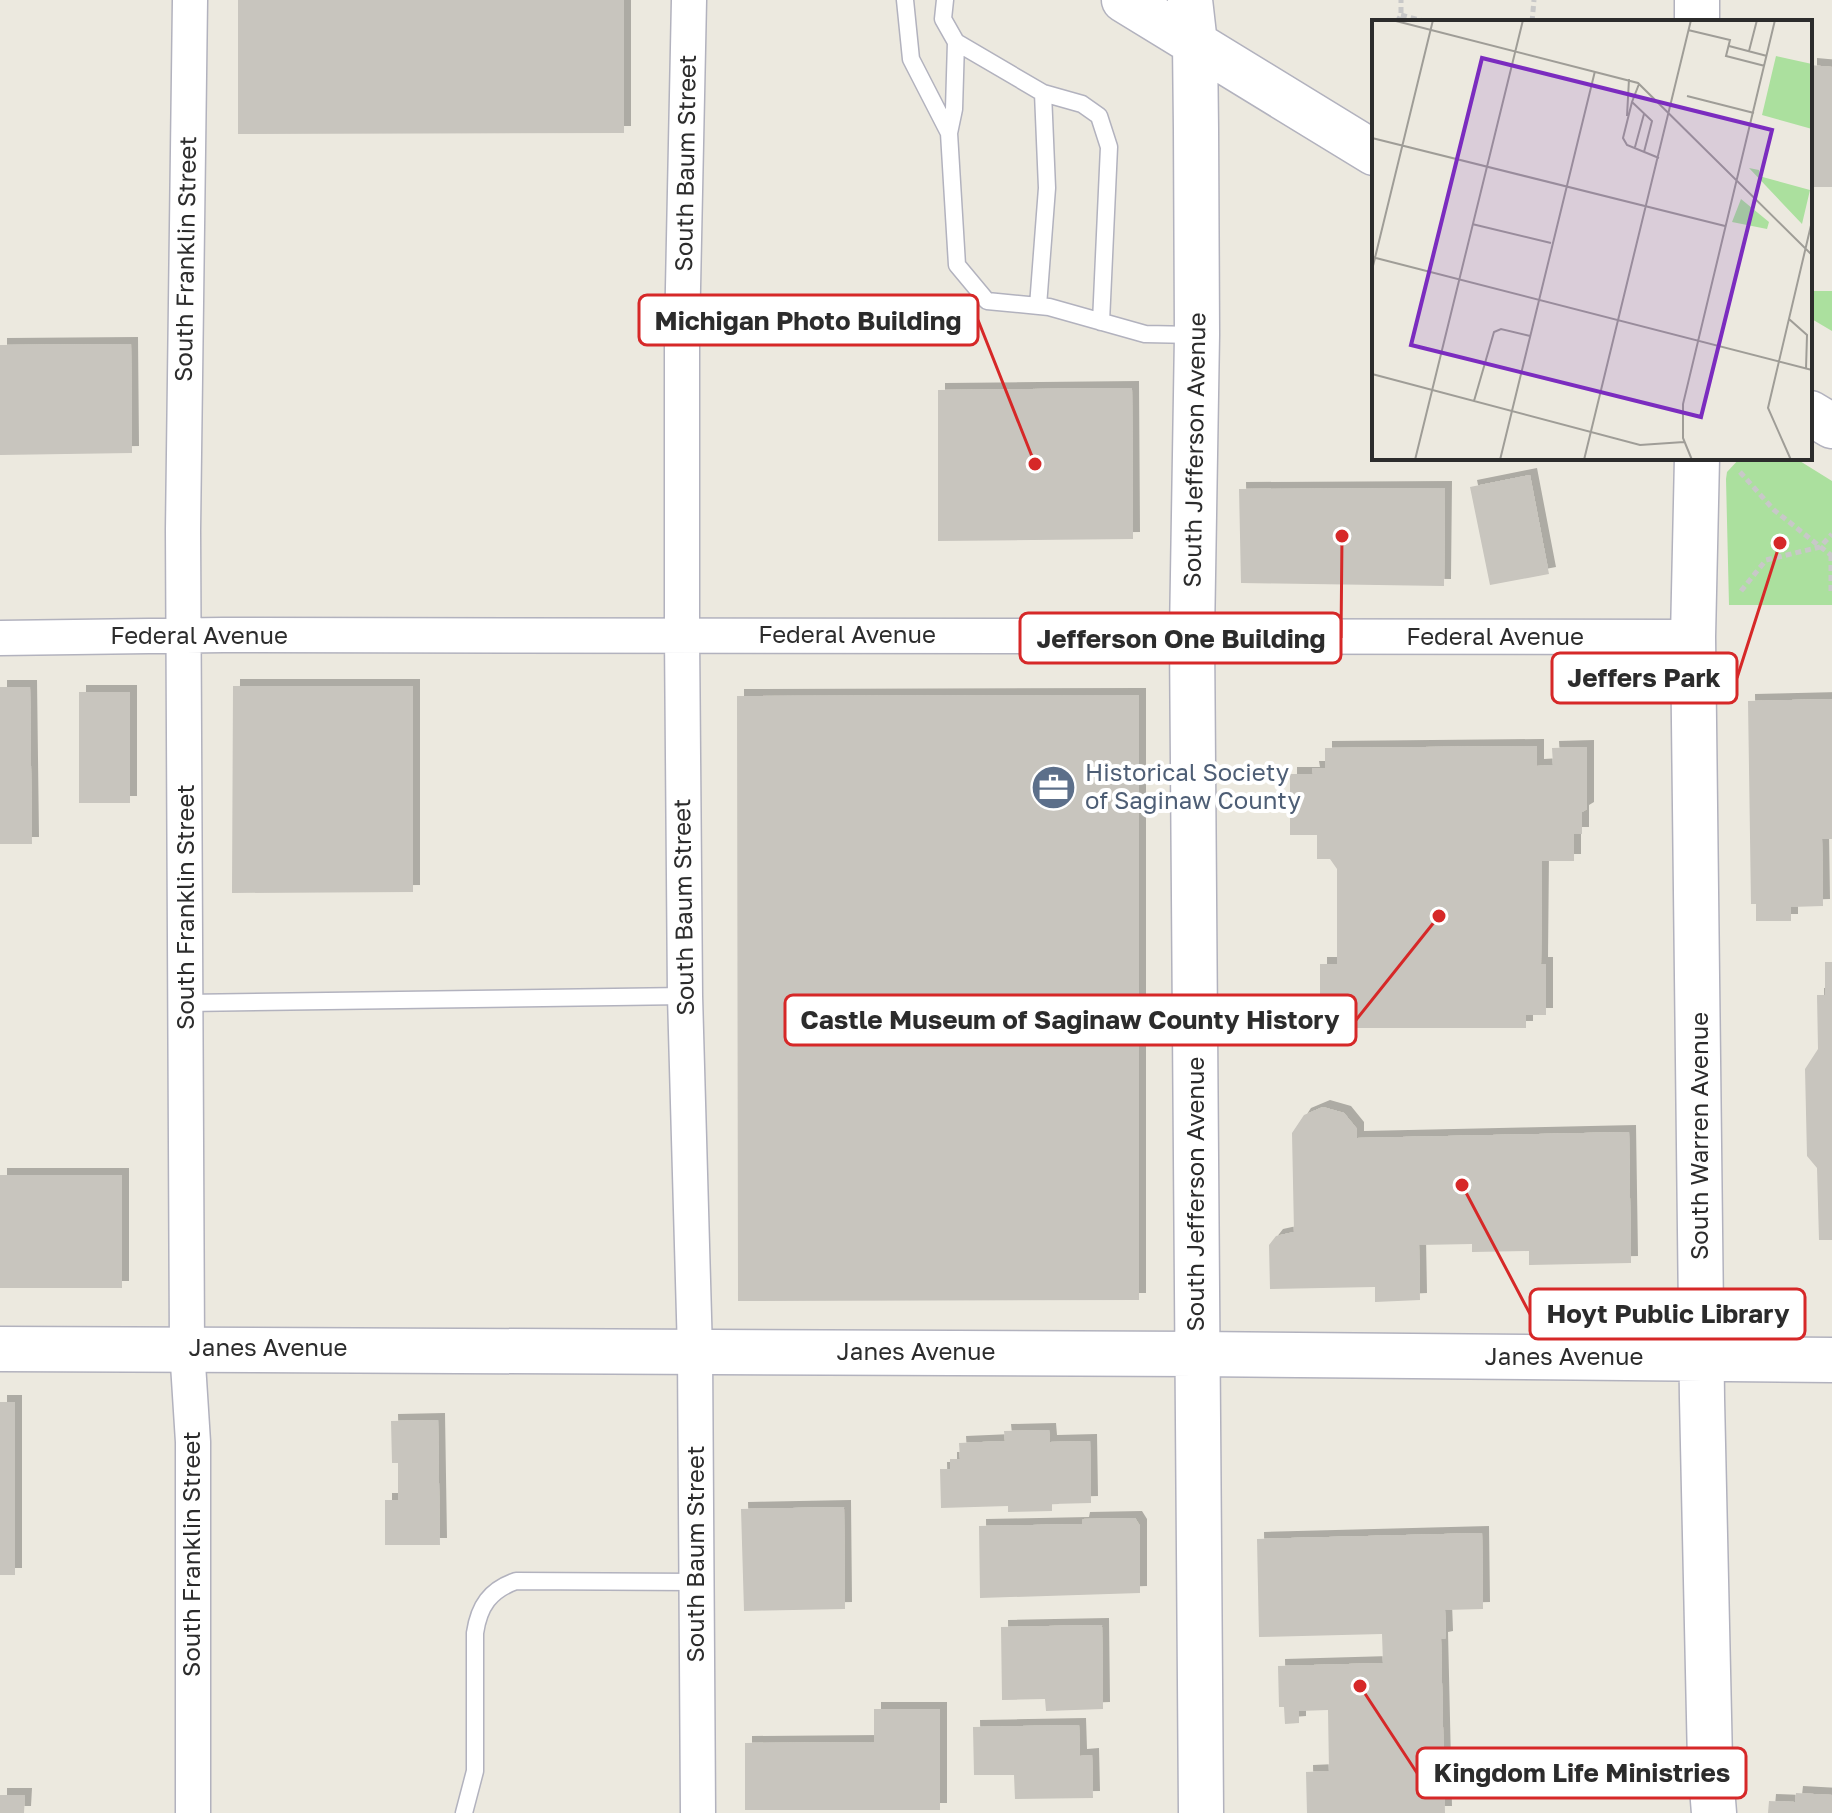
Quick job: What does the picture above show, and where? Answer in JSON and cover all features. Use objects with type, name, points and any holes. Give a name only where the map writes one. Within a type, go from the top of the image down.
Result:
[{"type":"street","name":"South Franklin Street","points":[[190,0],[184,336],[187,1348],[193,1442],[193,1813]]},
{"type":"street","name":"South Baum Street","points":[[689,0],[682,335],[682,635],[685,996],[695,1352],[698,1813]]},
{"type":"street","points":[[1124,0],[1372,152]]},
{"type":"street","name":"South Jefferson Avenue","points":[[1190,0],[1195,44],[1197,335],[1192,635],[1201,1813]]},
{"type":"street","points":[[1812,414],[1832,426]]},
{"type":"street","name":"South Warren Avenue","points":[[1697,460],[1693,637],[1701,1357],[1710,1762],[1714,1813]]},
{"type":"street","name":"Federal Avenue","points":[[0,638],[185,635],[1693,637]]},
{"type":"street","name":"Janes Avenue","points":[[0,1349],[1832,1360]]},
{"type":"lane","points":[[905,0],[911,59],[949,133]]},
{"type":"lane","points":[[945,0],[943,19],[956,42],[1043,93],[1082,104],[1099,116],[1109,147],[1101,322]]},
{"type":"lane","points":[[956,42],[954,109],[949,133],[957,265],[987,301],[1038,306],[1145,334],[1197,335]]},
{"type":"lane","points":[[1038,306],[1047,188],[1043,93]]},
{"type":"lane","points":[[186,1003],[685,996]]},
{"type":"lane","points":[[464,1813],[475,1771],[475,1633],[478,1614],[492,1594],[516,1581],[696,1582]]},
{"type":"path","points":[[1398,20],[1401,0]]},
{"type":"path","points":[[1532,20],[1534,0]]},
{"type":"path","points":[[1401,15],[1420,20]]},
{"type":"path","points":[[1740,472],[1774,510],[1832,556],[1831,591]]},
{"type":"path","points":[[1741,591],[1766,560],[1820,547],[1832,534]]},
{"type":"green space","points":[[1812,258],[1814,291],[1832,291],[1832,331],[1812,319]]},
{"type":"green space","points":[[1738,460],[1798,460],[1832,481],[1832,605],[1729,605],[1727,472]]},
{"type":"building","points":[[238,0],[624,0],[624,133],[238,134]]},
{"type":"building","points":[[1812,65],[1832,67],[1832,187],[1812,187]]},
{"type":"building","points":[[131,344],[132,453],[0,455],[0,345]]},
{"type":"building","points":[[1132,388],[1133,539],[938,541],[938,390]]},
{"type":"building","points":[[1530,475],[1549,574],[1490,585],[1470,487]]},
{"type":"building","points":[[1445,488],[1444,586],[1241,583],[1239,489]]},
{"type":"building","points":[[233,686],[413,686],[413,892],[232,893]]},
{"type":"building","points":[[0,687],[30,687],[32,844],[0,844]]},
{"type":"building","points":[[79,692],[130,692],[130,803],[79,803]]},
{"type":"building","points":[[1139,695],[1139,1300],[738,1301],[737,696]]},
{"type":"building","points":[[1832,699],[1832,839],[1822,839],[1823,906],[1791,907],[1791,921],[1756,921],[1756,904],[1751,904],[1748,701]]},
{"type":"building","points":[[1537,746],[1537,766],[1553,765],[1552,748],[1587,747],[1587,809],[1582,812],[1582,834],[1574,834],[1574,861],[1542,861],[1541,964],[1546,964],[1546,1015],[1526,1015],[1526,1028],[1330,1028],[1330,1000],[1320,1000],[1320,964],[1337,964],[1337,869],[1330,859],[1317,859],[1317,835],[1290,835],[1290,774],[1313,774],[1312,768],[1325,768],[1325,748]]},
{"type":"building","points":[[1825,962],[1832,962],[1832,1240],[1819,1240],[1817,1168],[1807,1156],[1805,1069],[1818,1049],[1817,995],[1825,995]]},
{"type":"building","points":[[1323,1107],[1344,1113],[1357,1129],[1357,1138],[1629,1132],[1631,1263],[1529,1265],[1529,1251],[1472,1252],[1472,1244],[1419,1245],[1420,1300],[1375,1302],[1375,1287],[1270,1289],[1269,1245],[1276,1236],[1294,1232],[1292,1133],[1304,1115]]},
{"type":"building","points":[[0,1175],[122,1175],[122,1288],[0,1288]]},
{"type":"building","points":[[0,1402],[15,1402],[15,1575],[0,1575]]},
{"type":"building","points":[[438,1420],[440,1545],[385,1545],[385,1500],[398,1500],[398,1463],[392,1463],[391,1421]]},
{"type":"building","points":[[1049,1430],[1050,1442],[1090,1441],[1091,1503],[1052,1504],[1052,1511],[1008,1512],[1008,1506],[941,1508],[940,1469],[950,1469],[950,1459],[960,1459],[959,1443],[1005,1441],[1004,1431]]},
{"type":"building","points":[[844,1507],[845,1609],[744,1611],[741,1509]]},
{"type":"building","points":[[1135,1518],[1140,1526],[1140,1593],[980,1598],[979,1526],[1082,1524],[1083,1519]]},
{"type":"building","points":[[1482,1533],[1483,1609],[1445,1610],[1446,1638],[1441,1639],[1445,1813],[1307,1813],[1306,1772],[1329,1771],[1328,1710],[1299,1711],[1299,1723],[1285,1724],[1284,1707],[1279,1707],[1278,1666],[1383,1663],[1382,1634],[1259,1637],[1257,1539]]},
{"type":"building","points":[[1102,1625],[1103,1709],[1046,1711],[1045,1699],[1002,1700],[1001,1627]]},
{"type":"building","points":[[874,1709],[940,1709],[940,1810],[745,1810],[745,1743],[874,1742]]},
{"type":"building","points":[[1079,1725],[1080,1756],[1092,1755],[1093,1798],[1015,1799],[1014,1775],[974,1775],[973,1727]]},
{"type":"building","points":[[1796,1793],[1832,1795],[1832,1813],[1768,1813],[1769,1801],[1795,1802]]},
{"type":"building","points":[[0,1795],[25,1795],[24,1813],[0,1813]]},
{"type":"place","name":"Michigan Photo Building","points":[[1035,464]]},
{"type":"place","name":"Jefferson One Building","points":[[1342,536]]},
{"type":"place","name":"Jeffers Park","points":[[1780,543]]},
{"type":"place","name":"Historical Society of Saginaw County","points":[[1054,787]]},
{"type":"place","name":"Castle Museum of Saginaw County History","points":[[1439,916]]},
{"type":"place","name":"Hoyt Public Library","points":[[1462,1185]]},
{"type":"place","name":"Kingdom Life Ministries","points":[[1360,1686]]}]
